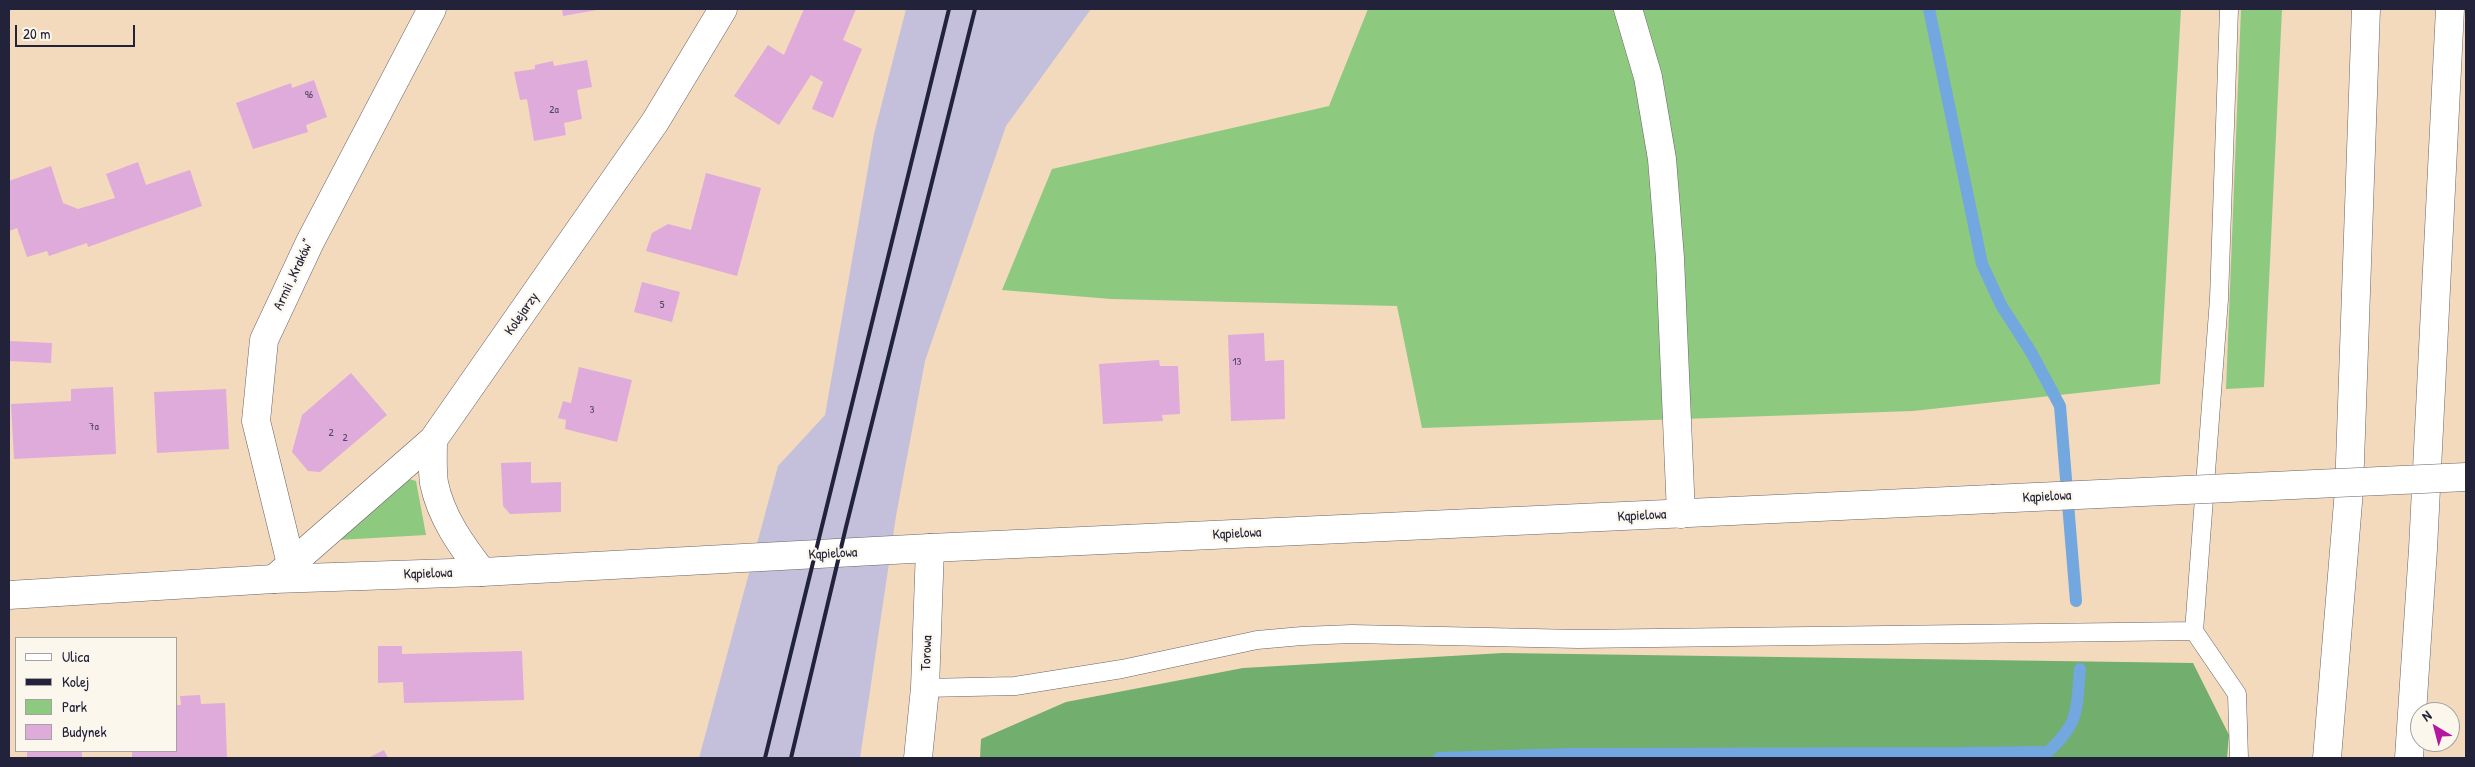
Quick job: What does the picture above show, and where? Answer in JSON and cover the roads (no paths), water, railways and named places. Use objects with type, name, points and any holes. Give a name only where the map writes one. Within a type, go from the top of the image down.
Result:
[{"type":"main road","name":"Armii „Kraków”","points":[[282,572],[256,421],[264,340],[310,242],[432,9]]},
{"type":"main road","name":"Kolejarzy","points":[[282,572],[433,440],[655,122],[723,9]]},
{"type":"main road","points":[[1628,9],[1648,77],[1662,159],[1670,258],[1681,514]]},
{"type":"main road","points":[[2327,758],[2349,490],[2366,9]]},
{"type":"main road","points":[[2409,758],[2424,549],[2450,9]]},
{"type":"main road","points":[[433,440],[434,482],[444,515],[460,544],[482,572]]},
{"type":"main road","name":"Kąpielowa","points":[[9,595],[282,572],[482,572],[930,548],[2466,477]]},
{"type":"main road","name":"Torowa","points":[[918,758],[925,688],[930,548]]},
{"type":"lane","points":[[2229,9],[2219,299],[2194,631],[2237,694],[2240,758]]},
{"type":"lane","points":[[925,688],[1015,686],[1122,669],[1257,640],[1302,636],[1352,634],[1578,639],[2194,631]]},
{"type":"waterway","points":[[1929,9],[1982,264],[2001,305],[2031,352],[2060,406],[2076,601]]},
{"type":"waterway","points":[[1957,758],[1961,753],[2048,752],[2066,732],[2071,723],[2077,706],[2080,669]]},
{"type":"waterway","points":[[1439,758],[1570,754],[1961,753]]},
{"type":"railway","points":[[765,758],[949,9]]},
{"type":"railway","points":[[791,758],[846,527],[975,9]]}]
